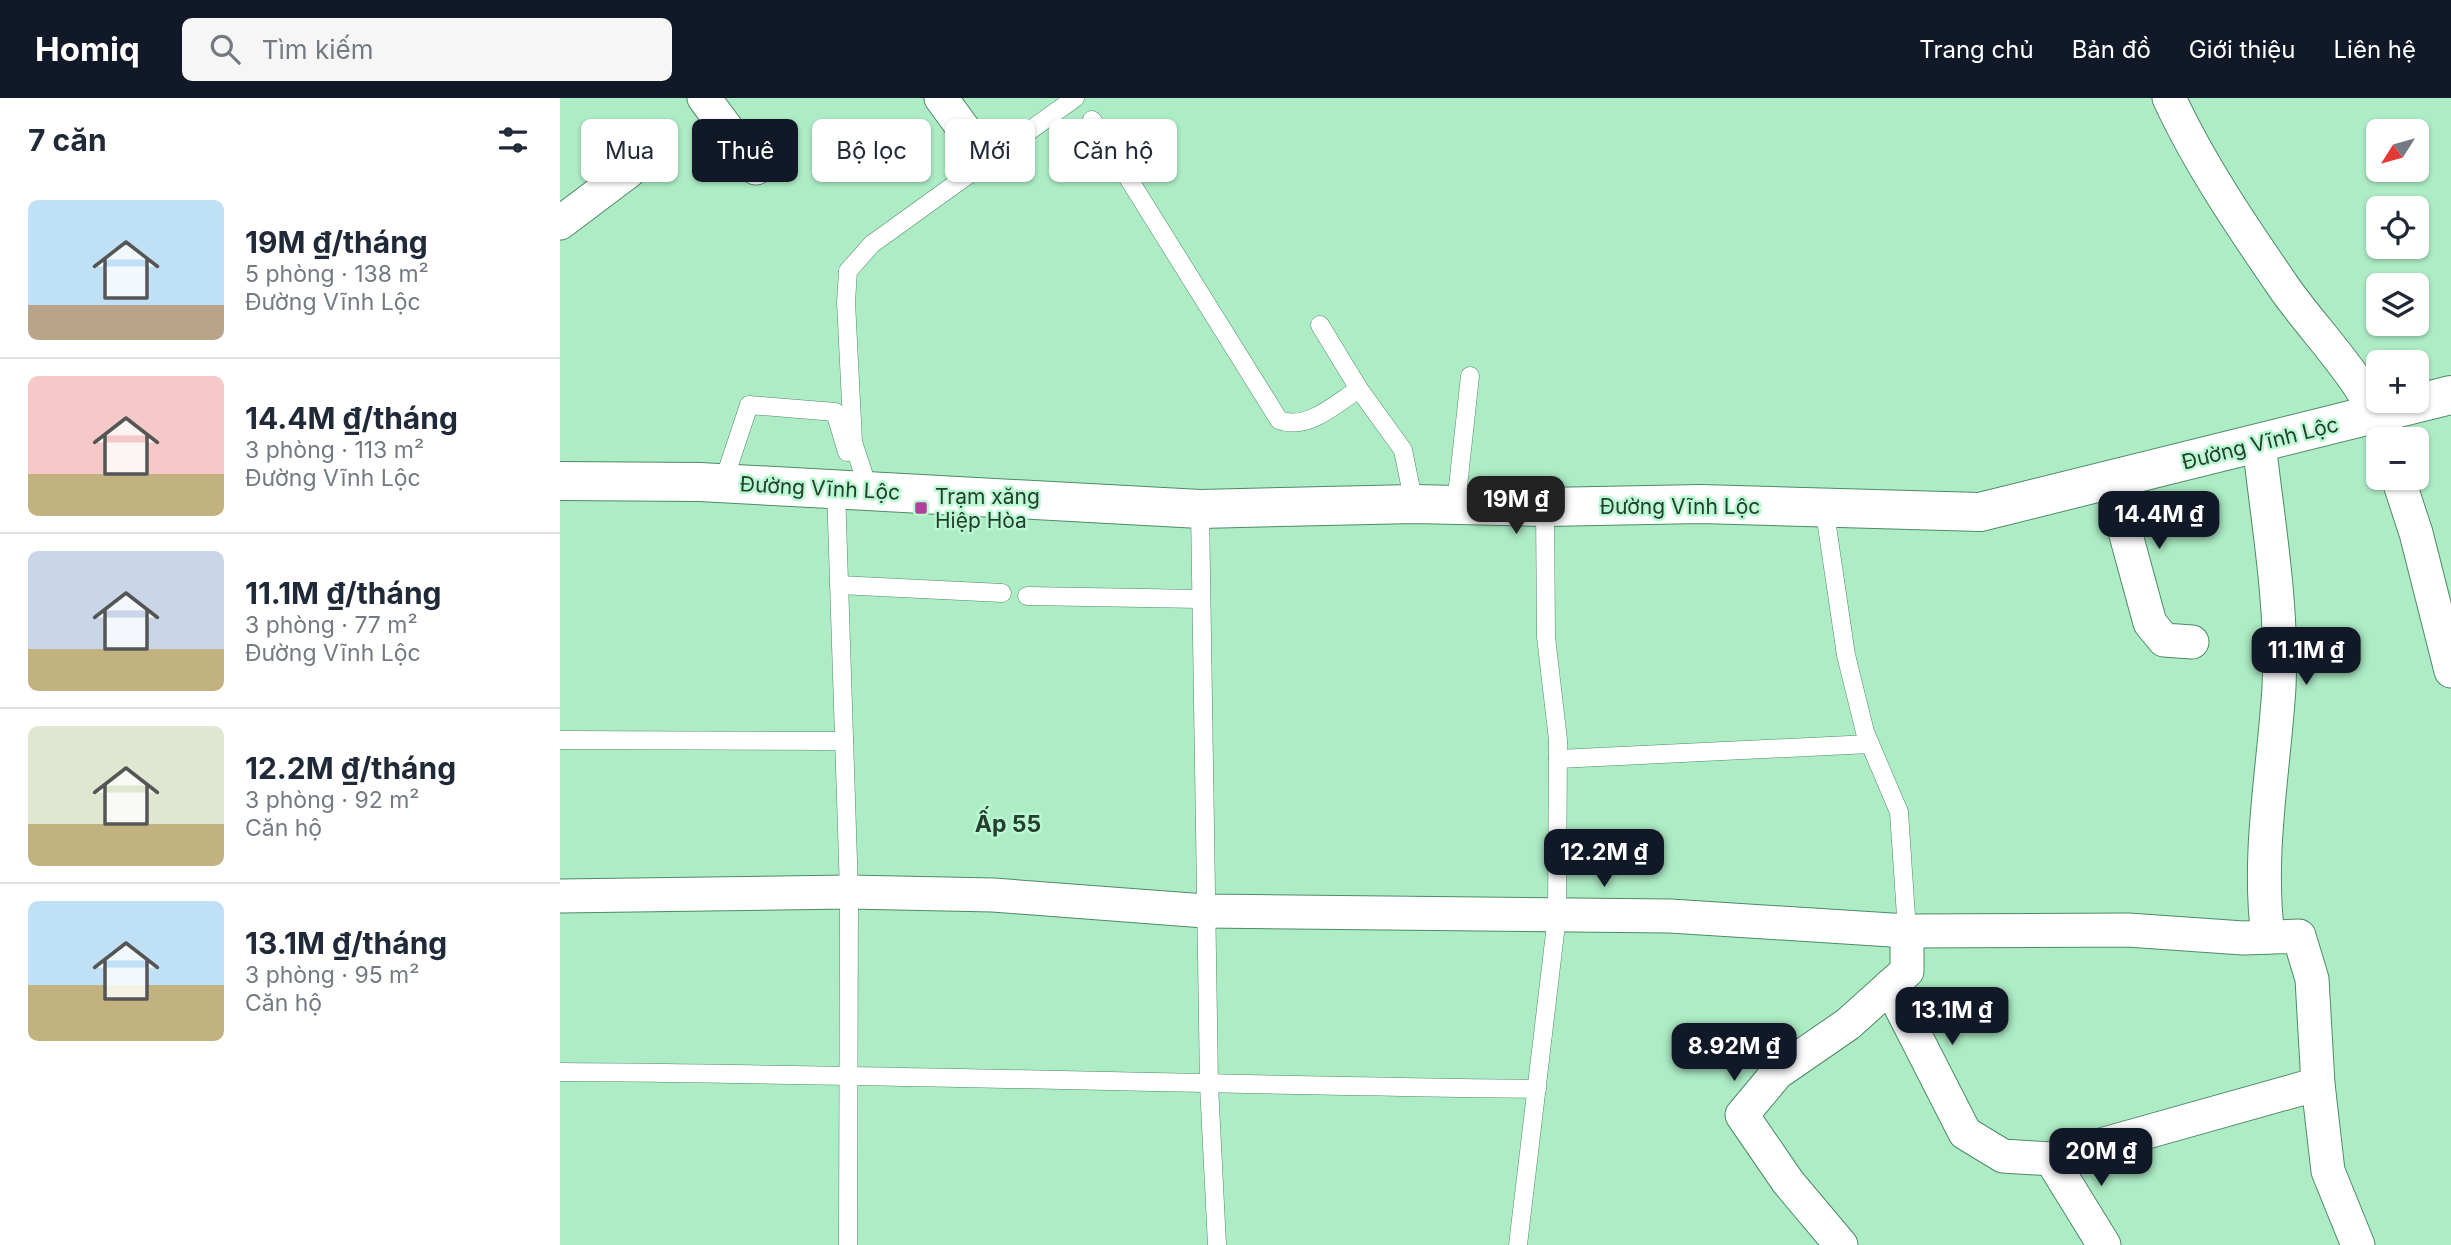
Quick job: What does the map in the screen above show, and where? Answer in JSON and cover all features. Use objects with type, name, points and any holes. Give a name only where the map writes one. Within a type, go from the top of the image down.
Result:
[{"type":"main road","name":"Đường Vĩnh Lộc","points":[[560,481],[723,483],[1200,509],[1414,504],[1545,507],[1701,504],[1980,512],[2259,443],[2381,426],[2451,395]]},
{"type":"street","points":[[704,98],[720,119]]},
{"type":"street","points":[[941,98],[956,119]]},
{"type":"street","points":[[2169,98],[2188,139],[2286,289],[2381,426]]},
{"type":"street","points":[[560,223],[614,182]]},
{"type":"street","points":[[2259,443],[2277,607],[2279,686],[2262,896],[2268,937]]},
{"type":"street","points":[[2111,480],[2150,623],[2164,640],[2192,642]]},
{"type":"street","points":[[2401,490],[2451,671]]},
{"type":"street","points":[[560,896],[849,892],[993,895],[1205,911],[1670,916],[1907,931],[2129,930],[2299,936],[2312,979],[2318,1084],[2328,1171],[2358,1245]]},
{"type":"street","points":[[1841,1245],[1788,1182],[1742,1115],[1777,1073],[1848,1024],[1907,971],[1907,931]]},
{"type":"street","points":[[1890,986],[1965,1133],[2003,1156],[2051,1159],[2318,1084]]},
{"type":"street","points":[[2051,1159],[2104,1245]]},
{"type":"lane","points":[[1035,126],[1074,98]]},
{"type":"lane","points":[[848,1245],[849,892],[839,586],[854,490],[846,302],[848,271],[872,244],[958,182]]},
{"type":"lane","points":[[1131,182],[1279,420],[1291,425],[1306,423],[1359,389]]},
{"type":"lane","points":[[1320,325],[1359,389],[1403,450],[1414,504]]},
{"type":"lane","points":[[1456,505],[1470,376]]},
{"type":"lane","points":[[723,483],[749,405],[835,412],[854,490]]},
{"type":"lane","points":[[1824,506],[1846,655],[1870,744],[1899,811],[1907,931]]},
{"type":"lane","points":[[1518,1245],[1557,916],[1558,759],[1546,637],[1545,507]]},
{"type":"lane","points":[[1200,509],[1209,1085],[1217,1245]]},
{"type":"lane","points":[[839,586],[1002,593]]},
{"type":"lane","points":[[1027,596],[1201,598]]},
{"type":"lane","points":[[560,740],[844,741]]},
{"type":"lane","points":[[1558,759],[1870,744]]},
{"type":"lane","points":[[560,1072],[849,1074],[1209,1085],[1537,1089]]},
{"type":"place","name":"Trạm xăng Hiệp Hòa","points":[[921,508]]},
{"type":"district","name":"Ấp 55","points":[[1008,824]]}]
